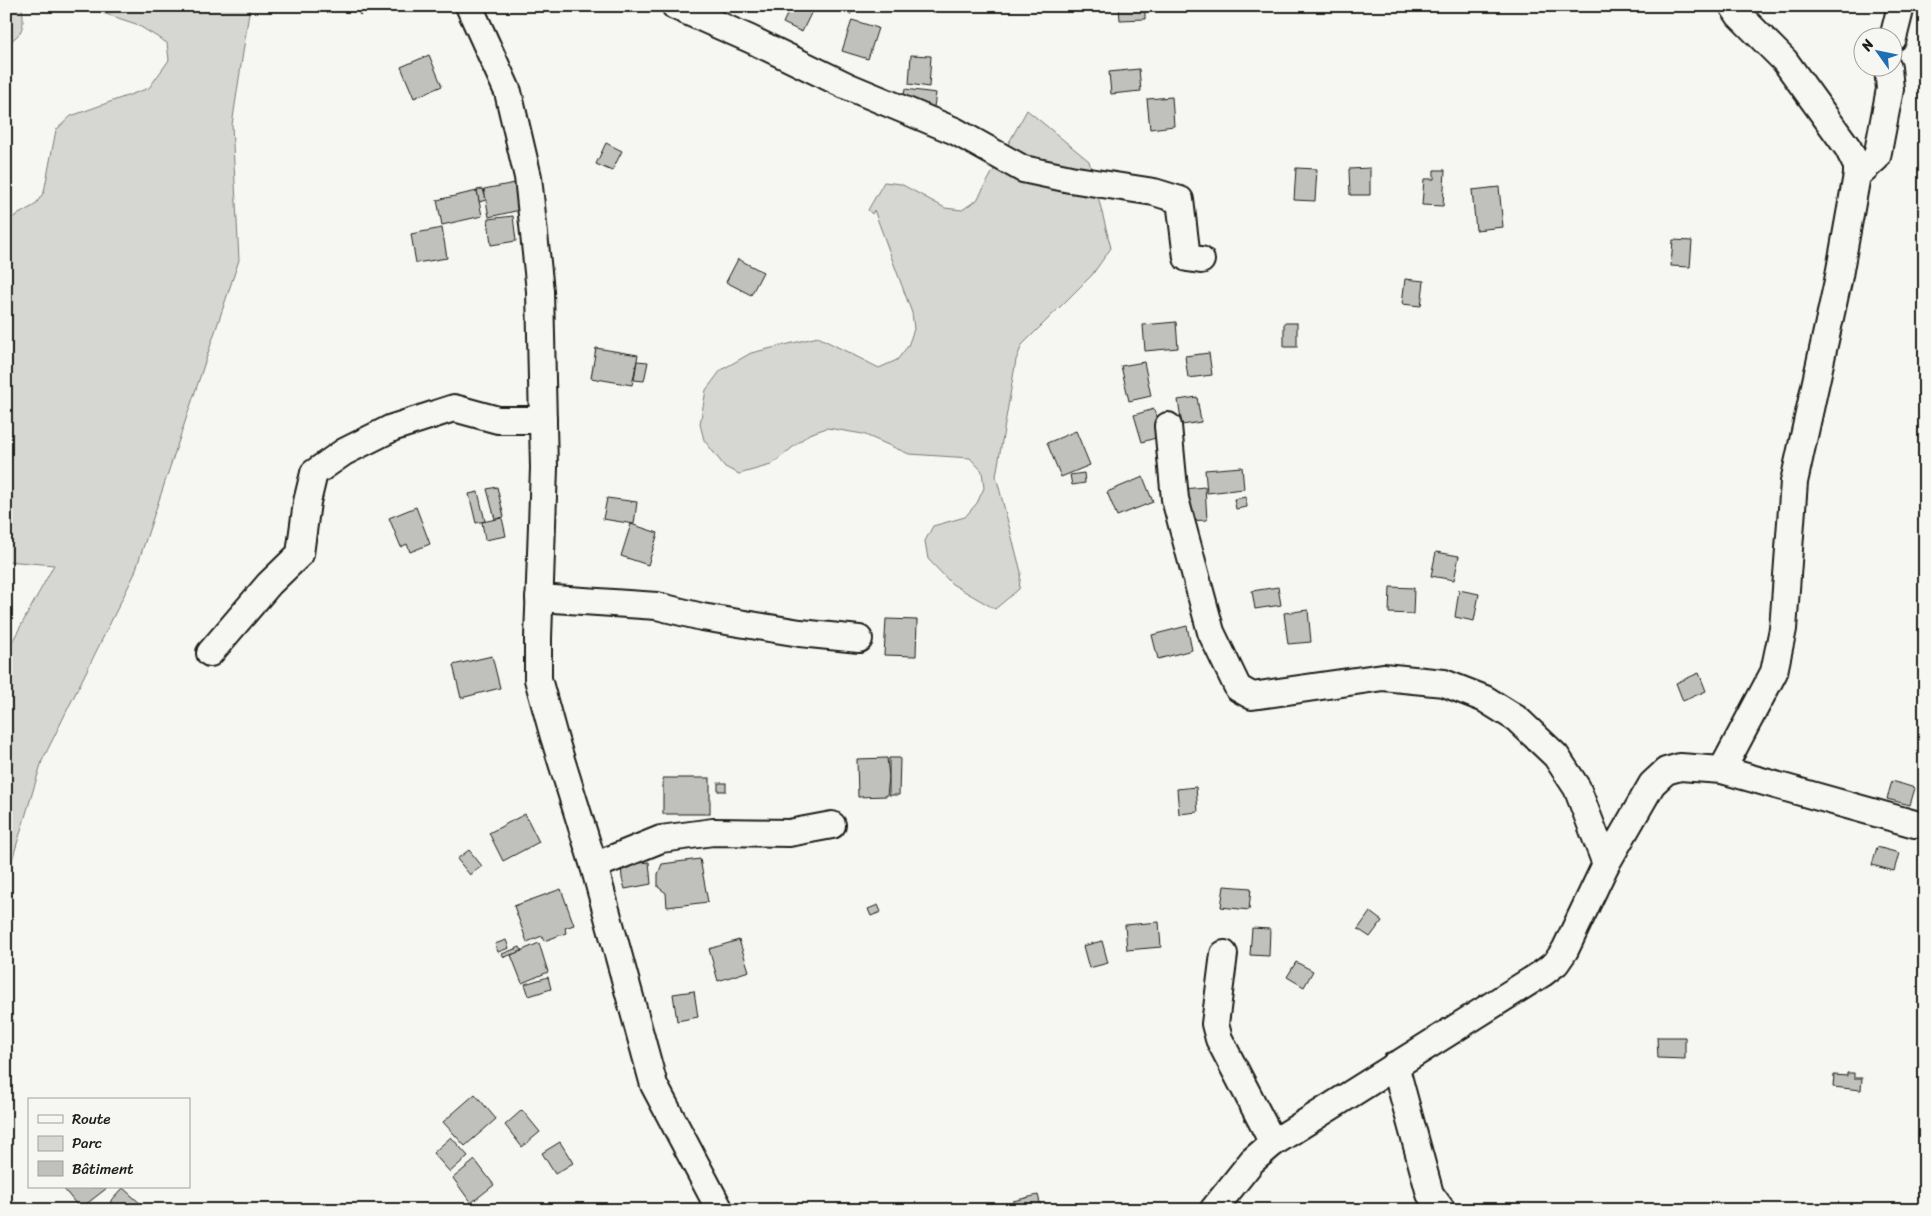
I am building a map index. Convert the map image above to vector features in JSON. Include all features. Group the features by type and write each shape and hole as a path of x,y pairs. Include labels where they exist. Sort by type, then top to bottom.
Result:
{"street":[{"path":"469,6 508,92 528,177 540,291 544,468 538,679 594,866 654,1085 720,1210"},
{"path":"675,6 750,39 847,86 955,131 1023,169 1070,179 1154,192 1180,200 1187,258 1201,260"},
{"path":"1722,770 1774,672 1783,629 1794,482 1838,281 1857,175 1857,166 1848,148 1785,61 1739,15 1733,6"},
{"path":"1896,28 1901,6"},
{"path":"1857,175 1877,157 1890,90 1889,78"},
{"path":"210,653 269,584 300,554 307,502 314,473 336,457 392,428 454,408 498,420 543,420"},
{"path":"1168,426 1174,499 1212,632 1238,688 1252,696 1382,677 1444,683 1485,699 1517,719 1556,756 1578,788 1606,864"},
{"path":"539,598 657,606 800,634 859,639"},
{"path":"1213,1210 1252,1161 1273,1143 1556,963 1565,950 1606,864 1652,784 1666,770 1680,767 1722,770 1915,824"},
{"path":"594,866 660,839 713,832 789,833 832,825"},
{"path":"1224,954 1215,1024 1219,1039 1273,1143"},
{"path":"1395,1065 1430,1194 1442,1210"}],"green space":[{"path":"6,6 22,6 23,24 20,33 6,43"},
{"path":"88,6 250,6 232,125 239,260 134,575 42,761 6,880 6,653 54,565 6,561 6,221 35,205 44,192 56,130 71,116 149,88 169,60 167,43 136,24 88,8"},
{"path":"1027,110 1089,161 1111,248 1092,275 1022,345 1016,360 996,476 1021,572 1019,589 995,609 952,584 928,559 925,541 933,526 965,517 977,503 984,488 982,471 970,458 909,454 863,434 827,428 809,434 771,465 739,474 725,467 704,440 700,424 706,390 721,370 751,353 818,337 879,368 897,360 908,346 914,329 912,313 874,210 872,214 868,210 884,182 901,184 945,208 962,210 977,200"}],"building":[{"path":"352,6 370,6 360,15"},
{"path":"791,6 814,7 802,32 783,23"},
{"path":"832,6 854,6 851,14"},
{"path":"1119,6 1145,6 1145,19 1120,20"},
{"path":"852,20 878,28 868,59 842,51"},
{"path":"429,55 442,86 414,98 401,67"},
{"path":"911,55 931,56 929,87 909,84"},
{"path":"1139,69 1141,91 1111,94 1109,72"},
{"path":"905,89 936,93 934,107 903,102"},
{"path":"1172,97 1174,126 1150,129 1147,99"},
{"path":"606,143 622,151 612,171 596,164"},
{"path":"1296,168 1317,169 1315,201 1294,200"},
{"path":"1370,168 1370,195 1350,195 1349,169"},
{"path":"1434,170 1445,170 1443,206 1422,205 1424,179 1434,179"},
{"path":"515,183 520,210 489,217 484,189"},
{"path":"1499,187 1503,227 1476,230 1472,190"},
{"path":"483,189 486,200 479,202 477,190"},
{"path":"477,191 482,216 442,225 437,200"},
{"path":"513,216 516,241 491,245 488,219"},
{"path":"442,228 447,258 416,263 411,234"},
{"path":"1673,240 1692,241 1690,267 1671,266"},
{"path":"738,259 763,272 751,295 726,282"},
{"path":"1405,279 1424,281 1421,306 1402,304"},
{"path":"1176,322 1178,348 1145,351 1143,325"},
{"path":"1284,323 1297,323 1297,347 1284,347"},
{"path":"596,348 638,355 632,385 591,378"},
{"path":"1209,353 1212,375 1188,378 1185,356"},
{"path":"637,361 648,362 644,381 634,380"},
{"path":"1144,362 1151,396 1129,401 1121,366"},
{"path":"1197,397 1201,422 1182,425 1178,400"},
{"path":"1154,409 1162,436 1142,442 1134,415"},
{"path":"1076,431 1090,465 1061,477 1047,443"},
{"path":"1242,467 1244,489 1207,493 1205,470"},
{"path":"1084,473 1085,483 1072,485 1070,475"},
{"path":"1143,477 1153,502 1117,516 1107,492"},
{"path":"497,487 504,517 495,519 487,489"},
{"path":"1205,487 1207,520 1185,521 1183,489"},
{"path":"478,492 485,521 476,523 469,494"},
{"path":"1246,497 1247,507 1236,509 1234,499"},
{"path":"607,498 637,502 634,524 603,519"},
{"path":"416,507 430,544 410,552 407,544 401,547 389,518"},
{"path":"502,518 506,536 485,540 482,522"},
{"path":"631,524 658,533 648,565 621,556"},
{"path":"1436,552 1459,556 1454,580 1431,576"},
{"path":"1278,587 1281,605 1255,609 1252,591"},
{"path":"1390,587 1414,588 1413,614 1389,613"},
{"path":"1459,590 1479,594 1474,621 1455,617"},
{"path":"1308,610 1311,642 1288,644 1284,613"},
{"path":"886,619 917,620 916,656 884,655"},
{"path":"1187,626 1192,650 1158,659 1152,635"},
{"path":"492,656 500,688 461,698 453,665"},
{"path":"1699,673 1706,691 1683,701 1676,683"},
{"path":"887,758 889,777 887,796 858,797 857,759"},
{"path":"889,758 900,758 899,795 889,795"},
{"path":"663,778 710,778 710,814 663,814"},
{"path":"1892,781 1915,788 1910,805 1887,799"},
{"path":"718,783 726,783 726,791 718,791"},
{"path":"1925,784 1925,807 1919,805"},
{"path":"1196,787 1198,812 1179,814 1177,789"},
{"path":"525,814 539,842 503,861 489,833"},
{"path":"1877,847 1899,853 1894,871 1872,865"},
{"path":"469,850 482,866 470,875 457,859"},
{"path":"700,859 708,902 667,907 666,893 658,887 658,874 662,864"},
{"path":"649,862 651,884 625,889 621,865"},
{"path":"1224,886 1251,888 1249,910 1221,907"},
{"path":"561,889 574,925 565,928 566,933 544,941 542,936 527,942 514,906"},
{"path":"878,905 881,912 871,916 868,909"},
{"path":"1370,912 1382,921 1370,937 1358,929"},
{"path":"1159,922 1161,947 1127,950 1125,925"},
{"path":"1252,928 1270,929 1269,956 1250,955"},
{"path":"506,940 509,948 498,952 495,944"},
{"path":"739,940 749,971 718,981 709,949"},
{"path":"1102,941 1108,963 1089,968 1083,946"},
{"path":"539,943 548,972 522,983 511,955"},
{"path":"520,947 522,951 504,957 502,954"},
{"path":"1296,962 1313,971 1304,987 1287,977"},
{"path":"548,977 551,989 529,996 525,984"},
{"path":"694,991 698,1017 677,1021 673,994"},
{"path":"1657,1037 1685,1037 1685,1059 1658,1058"},
{"path":"1847,1073 1854,1073 1854,1078 1862,1078 1861,1090 1833,1087 1834,1075 1847,1076"},
{"path":"475,1094 496,1119 465,1146 443,1122"},
{"path":"522,1110 540,1132 522,1147 505,1125"},
{"path":"451,1137 468,1156 450,1172 433,1153"},
{"path":"560,1142 573,1163 555,1174 542,1153"},
{"path":"475,1160 494,1185 471,1203 453,1178"},
{"path":"66,1188 107,1188 80,1209 64,1189"},
{"path":"123,1188 142,1205 138,1210 118,1210 110,1202"},
{"path":"1038,1195 1042,1210 1015,1210 1013,1201"}]}
